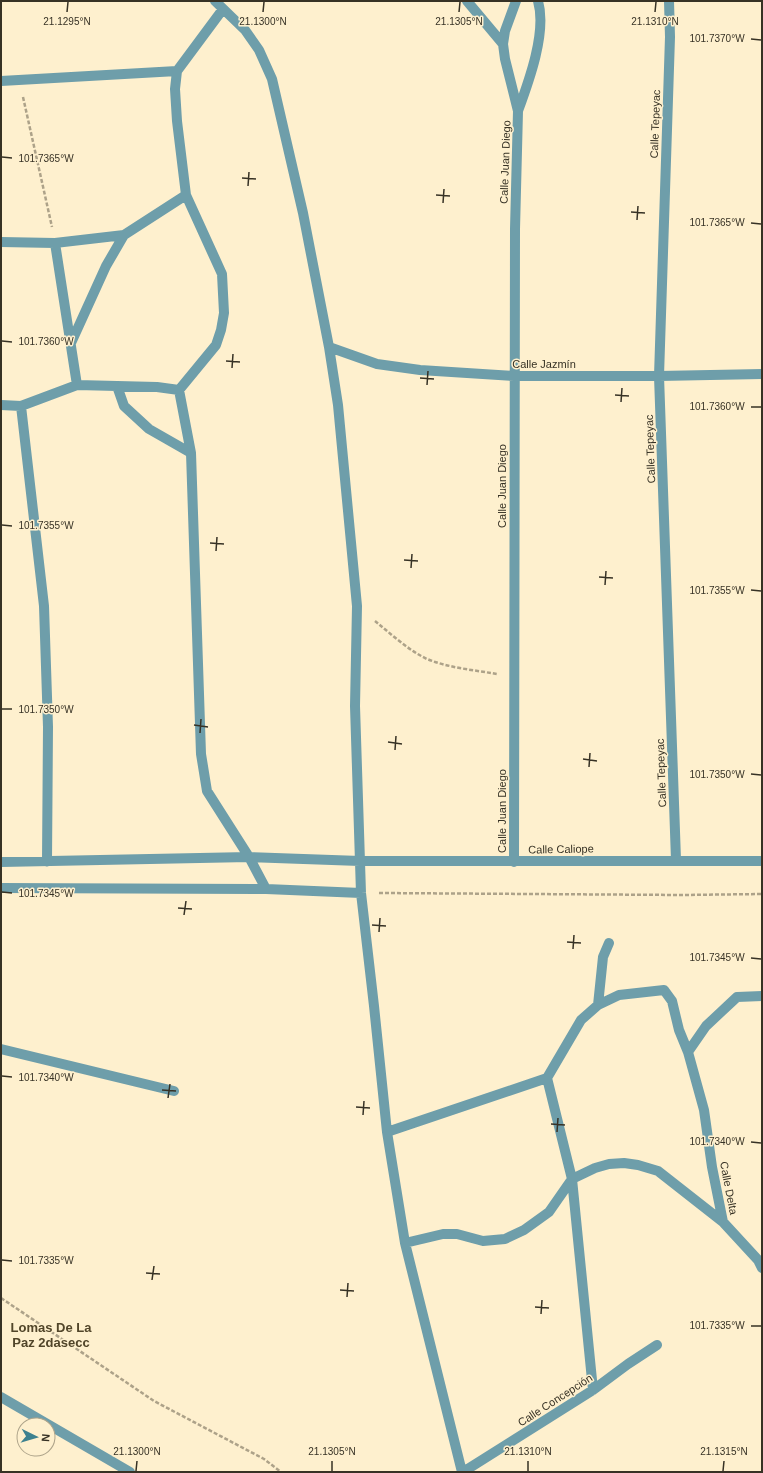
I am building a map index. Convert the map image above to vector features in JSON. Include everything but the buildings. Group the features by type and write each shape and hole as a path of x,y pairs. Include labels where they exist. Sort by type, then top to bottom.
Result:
{"street":[{"path":"215,1 245,30 259,50 272,79 303,213 329,347 338,405 357,606 355,706 361,893 387,1132 405,1243 462,1472"},
{"path":"467,1 503,44"},
{"path":"516,1 505,31 503,44 505,59 518,111"},
{"path":"518,111 538,49 541,10 538,1"},
{"name":"Calle Tepeyac","path":"670,1 659,376 676,860"},
{"path":"179,390 216,345 221,330 224,313 222,274 186,195 177,121 175,89 177,71 223,9"},
{"path":"1,81 177,71"},
{"name":"Calle Juan Diego","path":"514,862 514,376 515,229 518,111"},
{"path":"1,242 55,243 124,235 186,195"},
{"path":"71,343 106,266 124,235"},
{"path":"55,243 77,385"},
{"name":"Calle Jazmín","path":"329,347 377,364 420,370 514,376 762,374"},
{"path":"1,405 21,406 77,385 157,387 179,390"},
{"path":"117,386 124,406 149,429 192,453"},
{"path":"179,390 192,453 201,754 207,791 249,857 266,889"},
{"path":"21,406 44,606 48,727 47,862"},
{"name":"Calle Caliope","path":"1,862 249,857 360,861 762,861"},
{"path":"1,888 266,889 361,893"},
{"path":"387,1132 547,1078 581,1020 598,1005 603,957 609,943"},
{"name":"Calle Delta","path":"598,1005 619,995 664,990 672,1001 679,1030 688,1052 704,1110 712,1167 723,1222 761,1263"},
{"path":"688,1052 706,1026 738,997 762,996"},
{"path":"1,1050 174,1091"},
{"path":"547,1078 572,1179 593,1390"},
{"path":"405,1243 443,1234 457,1234 483,1241 505,1239 524,1230 549,1212 572,1179 595,1168 609,1164 638,1165 658,1171 723,1222"},
{"name":"Calle Concepción","path":"462,1472 593,1390 657,1345"},
{"path":"1,1397 130,1472"}],"path":[{"path":"19,80 55,243"},
{"path":"357,606 400,642 427,659 455,667 514,676"},
{"path":"361,893 673,895 762,894"},
{"path":"1,1298 154,1401 264,1459 281,1472"}],"district":[{"name":"Lomas De La Paz 2dasecc","path":"51,1334"}]}
